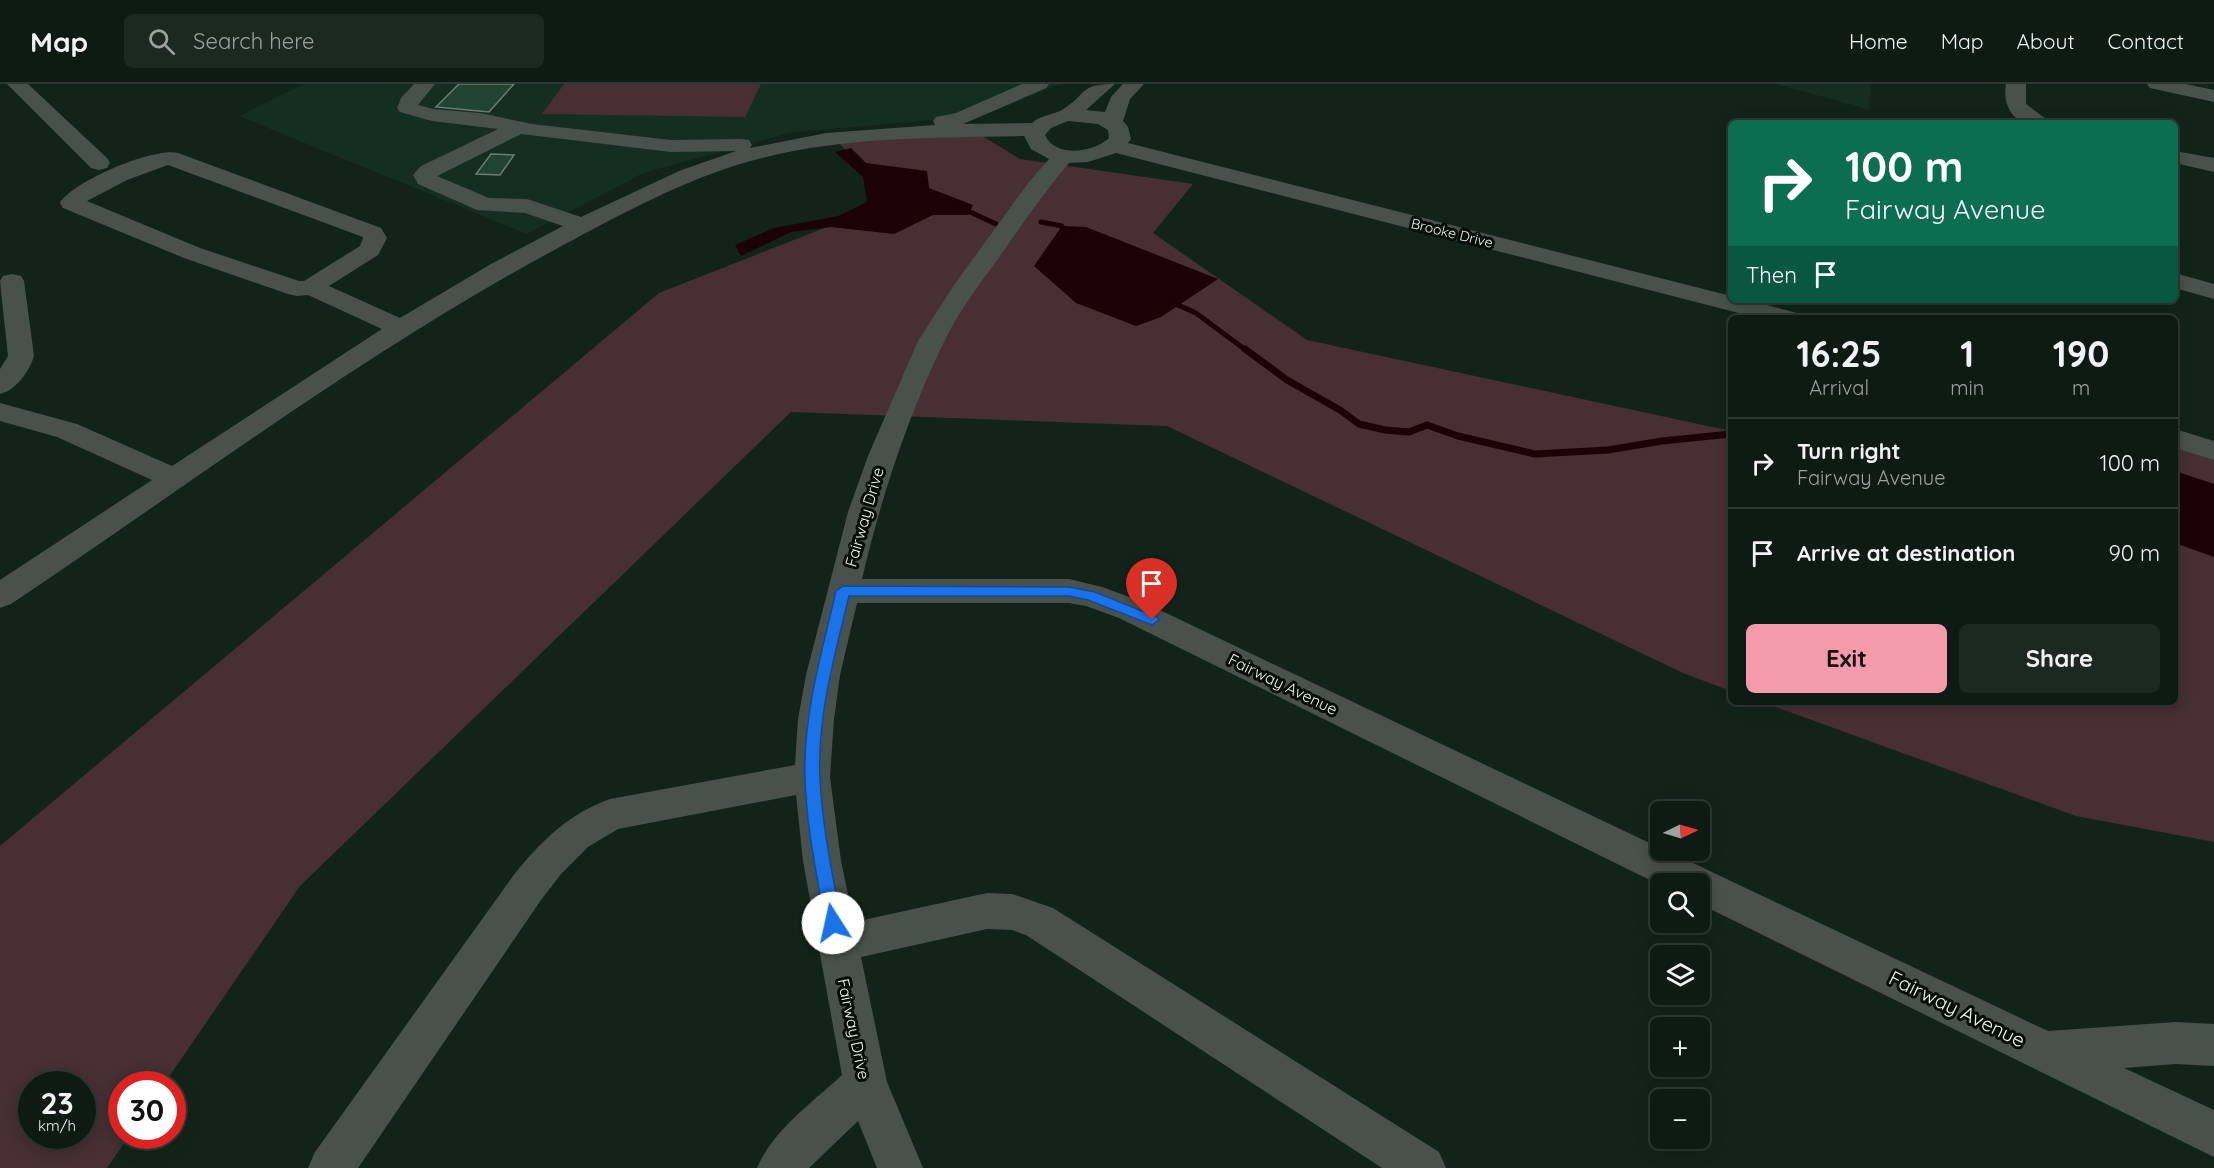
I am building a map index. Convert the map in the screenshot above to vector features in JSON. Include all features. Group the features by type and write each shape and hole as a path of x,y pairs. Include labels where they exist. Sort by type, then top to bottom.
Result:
{"street":[{"path":"17,84 99,163"},
{"path":"425,84 408,102 407,108 424,114 480,119 519,127 671,146 800,144"},
{"path":"762,145 847,131 960,119 1039,84"},
{"path":"1068,115 1105,84"},
{"path":"1112,122 1122,97 1134,84"},
{"path":"2016,84 2013,98 2016,105 2037,120"},
{"path":"2157,84 2214,96"},
{"path":"1068,115 1092,116 1112,122 1121,133 1120,139 1115,146 1094,154 1064,155 1039,145 1034,135 1036,129 1048,120 1068,115"},
{"path":"519,127 429,171 424,175 426,179 485,205 527,206 583,225"},
{"path":"0,596 399,327 512,260 622,203 693,172 759,151 884,134 1036,129"},
{"name":"Brooke Drive","path":"1115,146 1728,303"},
{"name":"Fairway Drive","path":"900,1168 865,1083 822,861 812,777 816,719 823,675 863,512 882,456 931,341 963,290 1037,187 1064,155"},
{"path":"311,287 370,250 375,238 373,233 170,158 158,160 122,175 71,203 192,253 297,289 311,287 399,327"},
{"path":"2178,158 2214,165"},
{"path":"0,387 19,363 21,356 12,281"},
{"path":"2178,281 2214,292"},
{"name":"Brooke Drive","path":"1729,303 1776,315"},
{"path":"0,412 47,423 172,478"},
{"path":"2178,439 2214,451"},
{"name":"Fairway Avenue","path":"843,591 1036,590 1091,595 1142,615 1675,873"},
{"path":"331,1168 527,888 547,862 575,835 610,815 812,777"},
{"name":"Fairway Avenue","path":"1710,890 2214,1134"},
{"path":"837,944 987,911 1012,912 1039,921 1423,1168"},
{"path":"2047,1053 2176,1043 2214,1045"},
{"path":"780,1168 792,1153 865,1083"}],"shaded area":[{"path":"304,84 1060,84 985,115 789,133 643,173 527,234 239,116"},
{"path":"564,84 761,84 745,117 542,114"},
{"path":"1776,84 1871,84 1869,110 1860,107"},
{"path":"922,135 984,137 1020,159 1193,184 1153,233 1307,340 1728,430 1728,690 1683,673 1167,426 791,412 300,886 173,1071 108,1071 108,1149 120,1149 107,1168 0,1168 0,846 659,293 865,212 880,188 839,143"},
{"path":"851,148 866,163 927,171 929,188 973,205 968,215 933,215 894,234 831,227 791,232 741,256 735,245 774,228 838,216 867,202 863,177 835,152"},
{"path":"1062,226 1086,227 1218,279 1161,317 1136,326 1076,303 1034,266"},
{"path":"2178,448 2214,459 2214,842 2076,816 1770,705 2178,705"},
{"path":"2178,472 2214,484 2214,557 2178,544"}],"building":[{"path":"459,84 514,84 489,112 436,107"},
{"path":"491,154 514,155 500,175 476,174"}],"waterway":[{"path":"959,210 970,212 996,224"},
{"path":"1041,222 1062,226 1064,235"},
{"path":"1171,302 1196,313 1247,351"},
{"path":"1245,349 1287,380 1340,410 1359,424 1385,430 1409,432 1427,425 1458,436 1535,454 1608,450 1662,441 1728,434"}],"route":[{"path":"833,923 822,861 812,777 816,719 823,675 843,591 1069,591 1091,595 1152,620"}]}
